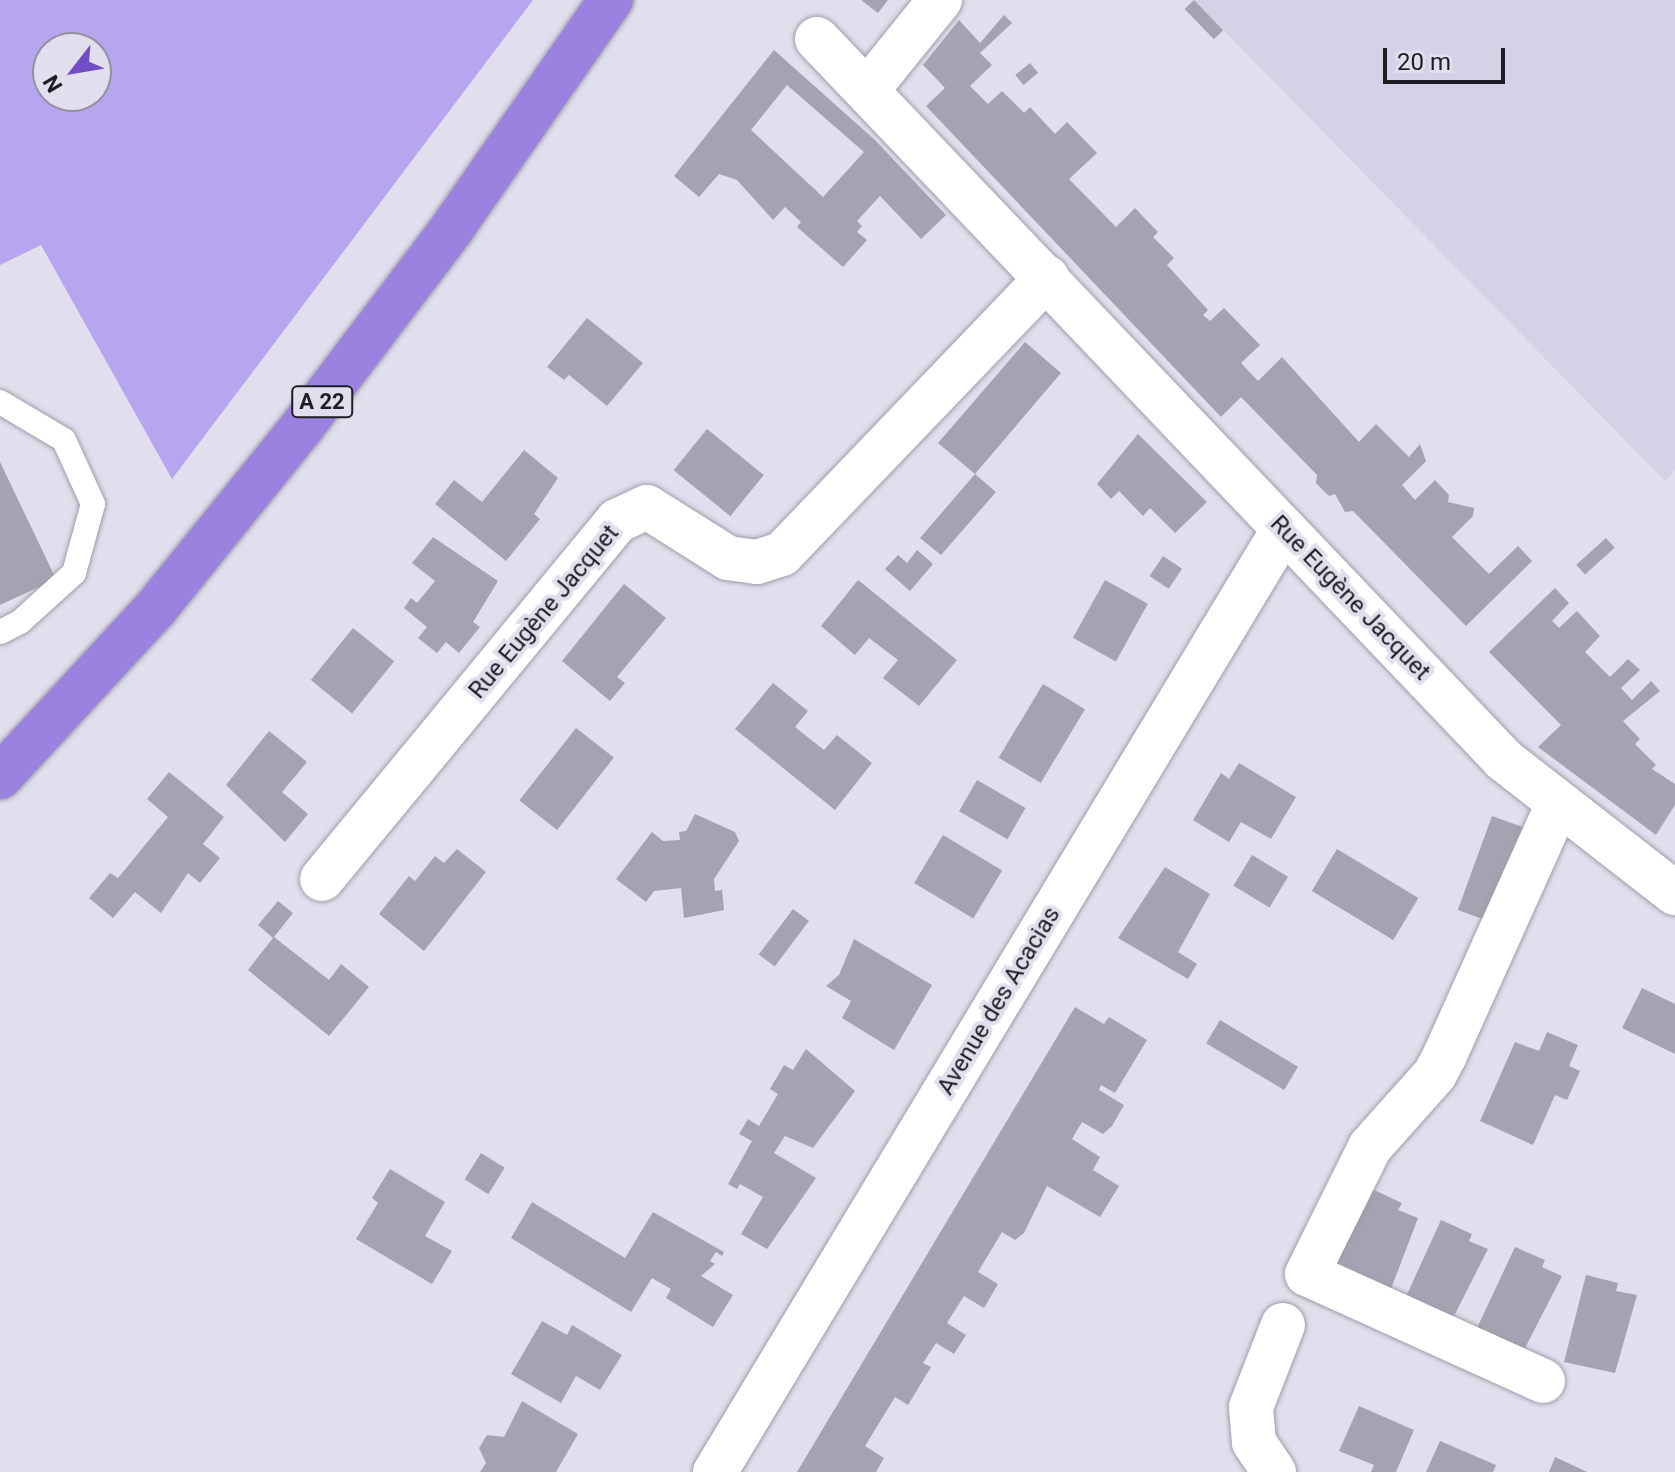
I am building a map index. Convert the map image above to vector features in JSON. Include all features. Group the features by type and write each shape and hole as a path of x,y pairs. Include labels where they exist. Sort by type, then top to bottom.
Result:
{"highway":[{"name":"A 22","path":"0,777 156,608 241,505 453,227 611,0"}],"street":[{"path":"869,88 940,0"},
{"name":"Rue Eugène Jacquet","path":"817,39 869,88 1283,530 1504,760 1557,806 1675,893"},
{"name":"Rue Eugène Jacquet","path":"322,879 617,521 647,507 728,558 757,562 782,554 1047,278"},
{"name":"Avenue des Acacias","path":"715,1472 1283,530"},
{"path":"1543,1381 1307,1274 1370,1147 1435,1074 1557,806"},
{"path":"1274,1472 1254,1442 1251,1407 1283,1325"}],"lane":[{"path":"0,402 64,440 93,504 74,573 20,622 0,632"}],"shaded area":[{"path":"0,0 533,0 172,479 41,245 0,265"},
{"path":"1194,0 1675,0 1675,470 1665,481"}],"building":[{"path":"861,0 888,0 878,13"},
{"path":"1194,0 1223,30 1214,39 1185,9"},
{"path":"1004,15 1012,23 980,53 992,65 970,86 988,104 1002,91 1024,113 1030,107 1055,134 1067,122 1097,153 1069,179 1116,227 1135,208 1158,232 1153,237 1174,258 1167,265 1208,310 1203,315 1210,321 1224,308 1260,345 1241,363 1258,381 1282,357 1359,442 1376,424 1409,457 1420,444 1426,461 1402,485 1415,500 1435,480 1449,495 1448,502 1474,508 1473,516 1452,537 1489,574 1518,546 1532,561 1466,626 1353,511 1345,512 1335,494 1329,496 1316,483 1317,475 1241,397 1221,417 926,106 945,88 923,65 959,20 980,43"},
{"path":"774,50 875,140 946,215 921,239 880,196 857,221 862,226 857,232 867,240 843,267 797,227 801,222 785,207 773,220 737,180 719,174 699,197 674,176","holes":["787,85 864,152 823,197 751,130"]},
{"path":"1030,63 1038,73 1023,85 1015,75"},
{"path":"587,318 643,363 607,406 569,375 564,380 547,367"},
{"path":"1025,342 1061,373 975,474 938,443"},
{"path":"707,429 764,475 730,516 674,470"},
{"path":"1138,434 1207,502 1175,533 1150,508 1143,516 1119,491 1111,499 1097,484"},
{"path":"524,450 558,478 534,514 540,519 506,561 435,504 454,480 482,502"},
{"path":"0,462 56,579 0,605"},
{"path":"975,474 996,492 941,555 920,538"},
{"path":"433,537 498,581 473,622 480,627 459,653 446,642 437,653 418,638 427,627 404,608 411,598 417,603 435,581 412,563"},
{"path":"1606,538 1615,548 1585,574 1576,565"},
{"path":"917,550 933,564 910,591 885,569 898,555 907,563"},
{"path":"1163,556 1182,569 1169,589 1150,576"},
{"path":"858,580 957,660 919,706 883,678 898,660 869,638 855,655 821,626"},
{"path":"1105,580 1148,604 1116,661 1073,638"},
{"path":"624,584 666,618 617,677 625,683 610,701 562,661"},
{"path":"1555,588 1569,603 1552,621 1559,628 1577,611 1600,636 1585,652 1610,677 1628,659 1640,670 1621,688 1632,700 1651,681 1660,691 1623,721 1640,739 1635,744 1656,765 1652,769 1675,784 1675,805 1656,835 1538,747 1561,725 1489,652"},
{"path":"353,628 394,661 352,713 311,680"},
{"path":"773,683 808,711 795,727 824,750 837,735 872,763 835,810 735,729"},
{"path":"1043,684 1085,709 1041,783 999,758"},
{"path":"576,728 614,758 557,830 519,800"},
{"path":"269,731 307,762 282,792 308,814 285,842 226,785"},
{"path":"1239,763 1296,797 1271,839 1241,822 1229,842 1193,820 1221,773 1229,779"},
{"path":"169,772 224,817 203,844 220,858 200,883 188,873 161,913 135,892 113,918 89,898 110,873 118,878 168,817 147,799"},
{"path":"977,780 1025,808 1007,839 959,811"},
{"path":"695,814 735,832 739,841 714,879 715,891 722,890 724,910 684,918 681,888 654,891 646,902 616,879 652,832 663,841 680,840 679,832 686,831"},
{"path":"1492,816 1531,830 1496,924 1458,910"},
{"path":"943,835 1002,871 973,919 914,883"},
{"path":"457,849 486,872 424,951 379,914 409,876 415,881 435,856 444,863"},
{"path":"1337,849 1418,898 1393,940 1312,891"},
{"path":"1252,855 1288,877 1269,907 1233,886"},
{"path":"1165,867 1210,894 1178,952 1197,964 1188,979 1118,938"},
{"path":"278,901 293,913 274,937 329,980 341,964 369,987 329,1036 248,970 273,938 258,925"},
{"path":"793,909 809,921 775,967 759,955"},
{"path":"854,939 932,985 894,1050 842,1018 851,1001 826,986 839,975"},
{"path":"1642,988 1675,1004 1675,1054 1622,1028"},
{"path":"1075,1007 1104,1024 1109,1017 1147,1040 1115,1093 1101,1085 1099,1090 1124,1105 1112,1126 1103,1134 1082,1122 1072,1139 1100,1157 1093,1170 1119,1186 1100,1217 1047,1186 1024,1233 1015,1240 1002,1232 978,1272 998,1284 984,1308 964,1296 947,1323 966,1335 954,1354 936,1343 923,1363 931,1367 908,1405 895,1397 865,1446 884,1458 876,1472 797,1472"},
{"path":"1220,1020 1298,1067 1284,1090 1206,1043"},
{"path":"1547,1032 1578,1045 1569,1066 1580,1071 1567,1100 1555,1095 1533,1145 1480,1121 1515,1042 1539,1051"},
{"path":"806,1049 855,1091 813,1148 785,1136 774,1153 816,1178 767,1249 741,1234 763,1197 740,1184 737,1189 728,1184 752,1141 739,1134 748,1119 759,1126 778,1094 770,1089 784,1065 793,1070"},
{"path":"481,1153 505,1168 488,1194 465,1179"},
{"path":"390,1169 445,1202 425,1236 452,1251 432,1284 356,1239 378,1203 372,1198"},
{"path":"1372,1189 1402,1203 1398,1210 1418,1218 1389,1294 1334,1270"},
{"path":"532,1202 625,1258 653,1212 724,1252 722,1256 716,1252 710,1261 715,1264 701,1276 733,1295 713,1327 666,1298 671,1289 652,1278 631,1312 511,1238"},
{"path":"1441,1220 1472,1234 1469,1241 1488,1249 1451,1322 1404,1301"},
{"path":"1515,1247 1545,1260 1542,1267 1562,1276 1525,1348 1477,1328"},
{"path":"1586,1275 1618,1283 1616,1291 1637,1295 1615,1373 1564,1362"},
{"path":"542,1321 567,1335 572,1325 622,1355 600,1390 576,1376 561,1403 511,1374"},
{"path":"522,1401 578,1434 556,1472 480,1472 486,1463 479,1448 487,1435 504,1437"},
{"path":"1359,1406 1414,1430 1396,1472 1371,1472 1374,1465 1339,1451"},
{"path":"1440,1441 1496,1465 1493,1472 1426,1472"},
{"path":"1555,1457 1587,1472 1549,1472"}]}
